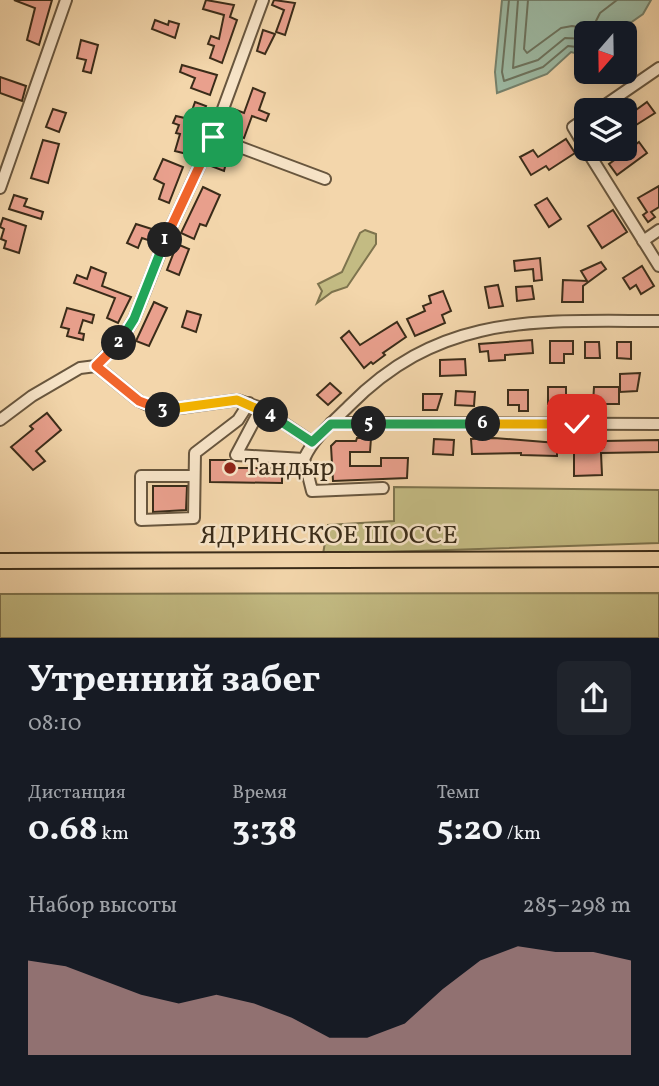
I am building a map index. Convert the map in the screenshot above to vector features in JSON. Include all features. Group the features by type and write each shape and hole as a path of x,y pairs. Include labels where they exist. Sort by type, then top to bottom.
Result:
{"main road":[{"name":"ЯДРИНСКОЕ ШОССЕ","path":"0,561 659,559"}],"street":[{"path":"0,188 66,0"},
{"path":"0,420 32,396 80,368 96,366 121,340 134,319 166,238 213,137 263,0"},
{"path":"615,98 659,68"},
{"path":"213,137 326,179"},
{"path":"593,161 659,267"},
{"path":"643,241 659,230"},
{"path":"383,488 312,491 304,459 312,442 367,388 418,353 472,331 539,321 659,321"},
{"path":"96,366 139,401 161,410 226,400 249,403 312,442"},
{"path":"194,476 141,476 141,520 194,518 195,453 238,420 249,403"},
{"path":"261,408 236,455 304,459"},
{"path":"331,424 659,424"}],"shaded area":[{"path":"365,230 376,234 376,244 347,287 332,292 317,303 322,291 318,284 342,272 360,233"},
{"path":"394,487 659,490 659,543 323,554 328,525 394,521"},
{"path":"659,593 659,638 0,638 0,594"}],"water":[{"path":"502,0 651,0 643,14 633,21 574,21 574,53 571,52 547,74 497,93 495,72"}],"building":[{"path":"14,0 52,0 39,45 27,40 35,8"},
{"path":"206,0 234,5 230,17 237,20 222,63 210,58 214,46 208,44 211,36 219,39 224,15 203,9"},
{"path":"274,0 295,3 285,35 276,32 284,10 272,5"},
{"path":"155,20 168,25 169,21 179,24 175,38 152,29"},
{"path":"263,30 275,34 265,54 257,51"},
{"path":"81,40 98,45 91,73 83,71 86,60 77,58"},
{"path":"182,65 217,75 210,95 191,88 195,78 180,72"},
{"path":"0,77 26,86 22,101 0,93"},
{"path":"253,88 265,93 259,110 269,114 266,121 252,116 244,138 225,131 234,109 244,113"},
{"path":"195,102 206,106 196,129 201,132 198,138 193,136 187,154 175,151 180,134 176,133 179,125 173,123 176,116 189,119"},
{"path":"647,102 655,113 637,124 637,109"},
{"path":"53,109 66,113 59,132 46,127"},
{"path":"566,139 574,151 549,170 546,166 531,175 520,157 533,150 538,157"},
{"path":"43,140 59,144 48,183 31,178"},
{"path":"639,142 647,153 637,160"},
{"path":"219,148 236,154 231,165 226,163 224,171 211,166"},
{"path":"163,159 183,167 169,203 159,199 164,184 154,179"},
{"path":"613,161 636,161 617,175 609,164"},
{"path":"659,186 659,207 651,212 655,217 648,222 643,215 647,212 638,198"},
{"path":"203,187 220,195 206,226 200,224 194,239 181,233"},
{"path":"14,195 27,199 24,206 43,212 41,219 9,209"},
{"path":"547,198 561,219 549,227 535,205"},
{"path":"613,210 627,232 602,248 588,226"},
{"path":"3,218 26,226 19,253 4,248 6,241 1,239 4,229 0,227"},
{"path":"136,224 158,231 154,242 142,238 138,248 127,243"},
{"path":"177,244 189,249 179,275 167,270"},
{"path":"540,258 542,280 534,281 533,269 515,271 514,261"},
{"path":"601,262 606,269 583,286 583,302 562,302 563,280 587,281 581,271"},
{"path":"642,266 654,286 641,294 636,285 630,289 623,278"},
{"path":"91,267 106,273 102,286 131,297 118,323 107,318 115,298 74,283 77,275 87,279"},
{"path":"498,285 503,306 489,308 485,287"},
{"path":"532,286 534,299 517,301 516,287"},
{"path":"443,291 451,311 442,315 445,323 415,336 407,319 425,311 423,306 431,303 429,296"},
{"path":"154,302 167,308 149,346 136,341"},
{"path":"67,308 94,315 92,323 83,320 79,333 84,334 83,340 67,336 69,329 61,327"},
{"path":"187,311 201,315 196,332 182,327"},
{"path":"397,322 406,337 383,353 385,355 373,364 371,362 364,368 341,338 349,331 360,345"},
{"path":"532,340 533,353 505,355 505,360 489,361 488,351 480,352 479,344"},
{"path":"550,341 573,341 573,354 564,354 564,363 550,363"},
{"path":"585,342 599,342 600,358 585,358"},
{"path":"617,342 631,342 631,359 617,358"},
{"path":"465,359 466,375 440,376 440,360"},
{"path":"640,373 637,391 620,392 620,374"},
{"path":"330,383 341,393 328,405 317,395"},
{"path":"548,387 566,387 566,404 548,404"},
{"path":"594,387 619,387 619,404 593,404"},
{"path":"508,390 528,390 528,411 519,411 519,405 508,405"},
{"path":"456,391 475,392 474,406 455,405"},
{"path":"423,394 442,394 437,410 423,410"},
{"path":"47,413 61,430 36,451 45,461 33,470 11,447 33,429 30,426"},
{"path":"357,438 371,438 370,452 350,452 350,466 381,466 381,458 408,458 407,478 333,481 331,446 336,441 356,441"},
{"path":"434,439 454,440 453,455 433,454"},
{"path":"471,439 557,443 557,456 521,453 472,454"},
{"path":"659,440 659,452 601,453 602,475 574,476 574,448 604,447 604,441"},
{"path":"210,460 230,460 230,468 282,468 282,483 210,482"},
{"path":"153,486 187,486 186,510 153,512"}],"place":[{"name":"Тандыр","path":"230,468"}],"route":[{"path":"213,137 166,238 134,319 109,355 96,366 139,401 161,410 237,400 261,408 312,442 331,424 577,424"}]}
